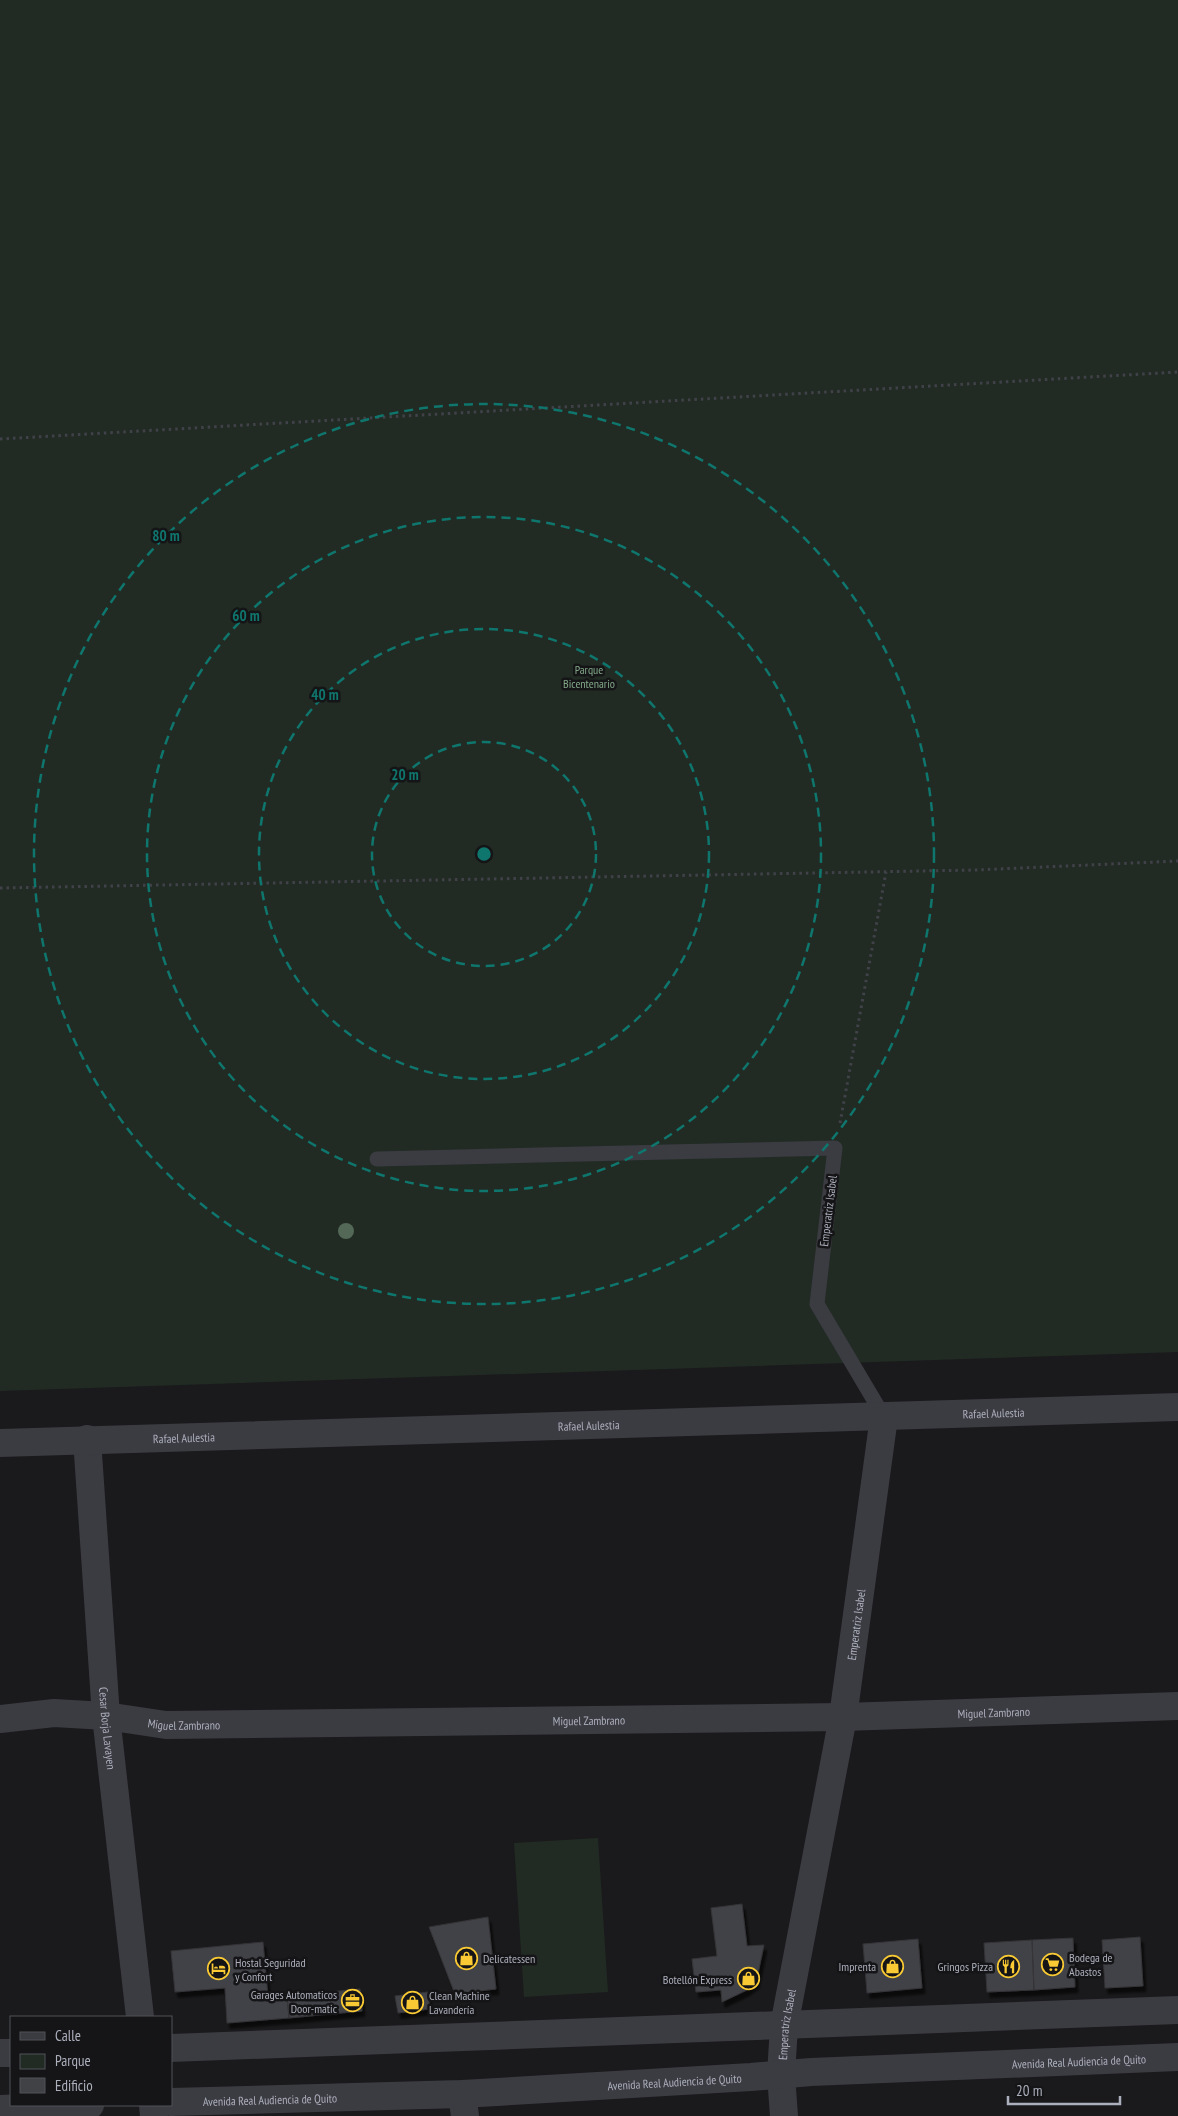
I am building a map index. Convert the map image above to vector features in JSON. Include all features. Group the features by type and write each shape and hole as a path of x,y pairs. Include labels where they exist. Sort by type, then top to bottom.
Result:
{"street":[{"name":"Rafael Aulestia","path":"0,1443 1178,1407"},
{"name":"Emperatriz Isabel","path":"784,2116 781,2075 784,2026 843,1717 884,1416"},
{"name":"Cesar Borja Lavayen","path":"87,1439 106,1716 140,2016"},
{"name":"Miguel Zambrano","path":"0,1719 54,1712 106,1716 166,1725 843,1717 1178,1706"},
{"path":"172,2048 1178,2010"},
{"name":"Avenida Real Audiencia de Quito","path":"172,2102 463,2105 811,2072 1178,2057"},
{"path":"0,2109 68,2106"}],"lane":[{"path":"377,1159 835,1148"},
{"name":"Emperatriz Isabel","path":"835,1148 817,1304 884,1416"}],"path":[{"path":"0,439 1178,372"},
{"path":"0,888 976,870 1178,861"},
{"path":"835,1148 886,872"}],"green space":[{"name":"Parque Bicentenario","path":"0,0 1178,0 1178,1352 0,1391"},
{"path":"598,1838 608,1992 524,1997 514,1843"}],"building":[{"path":"742,1904 747,1946 764,1945 756,1983 747,1990 722,2002 721,1990 696,1992 692,1959 717,1956 711,1908"},
{"name":"Delicatessen","path":"488,1917 496,1989 455,1994 429,1927"},
{"path":"1140,1937 1143,1986 1105,1988 1102,1940"},
{"name":"Bodega de Abastos","path":"1073,1938 1075,1987 1034,1990 1032,1940"},
{"name":"Imprenta","path":"918,1939 922,1988 867,1993 863,1944"},
{"name":"Gringos Pizza","path":"1032,1940 1034,1990 987,1992 984,1943"},
{"name":"Hostal Seguridad y Confort","path":"263,1942 268,1997 287,1996 289,2018 227,2023 225,1988 175,1992 171,1951"},
{"path":"360,1989 362,2011 289,2018 287,1996"},
{"name":"Clean Machine Lavandería","path":"428,1992 430,2009 398,2013 395,1996"}],"place":[{"name":"Delicatessen","path":"467,1958"},
{"name":"Bodega de Abastos","path":"1053,1964"},
{"name":"Imprenta","path":"892,1966"},
{"name":"Gringos Pizza","path":"1009,1966"},
{"name":"Hostal Seguridad y Confort","path":"219,1969"},
{"name":"Botellón Express","path":"748,1979"},
{"name":"Garages Automaticos Door-matic","path":"353,2001"},
{"name":"Clean Machine Lavandería","path":"413,2002"}]}
